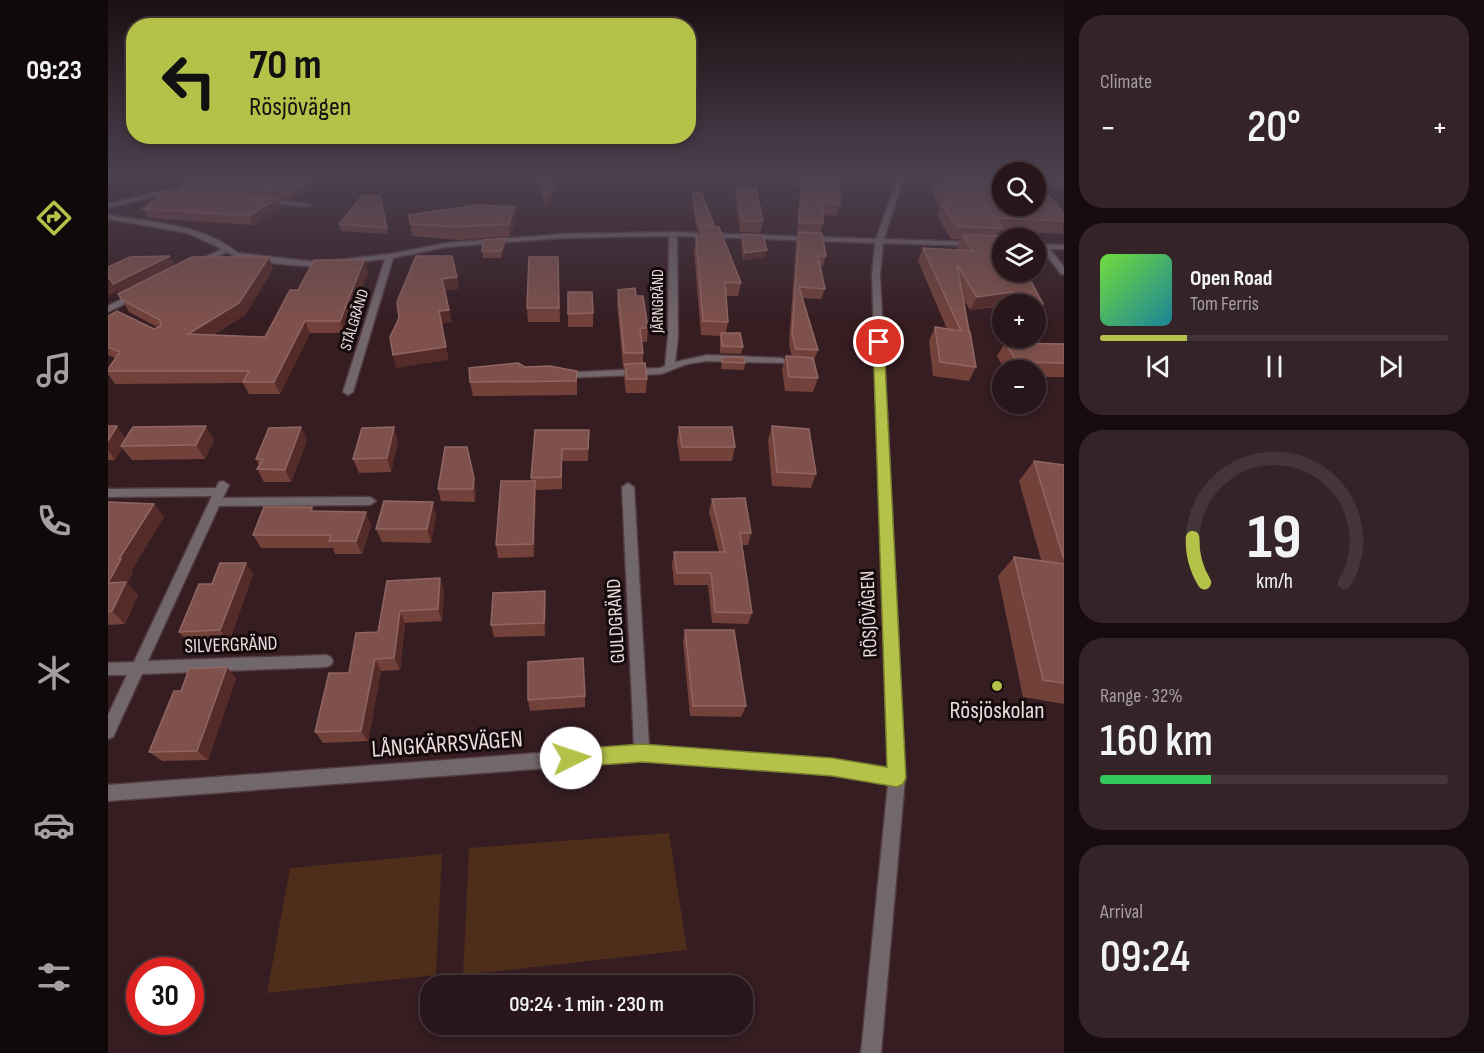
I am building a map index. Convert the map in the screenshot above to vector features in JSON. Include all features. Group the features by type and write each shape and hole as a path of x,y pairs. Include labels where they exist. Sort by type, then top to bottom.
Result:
{"street":[{"path":"152,225 189,231 228,249 235,255 298,263 339,262 390,256 446,245 497,239 673,234 992,245"},
{"name":"RÖSJÖVÄGEN","path":"870,1053 897,778 876,275 879,241 885,225"},
{"name":"JÄRNGRÄND","path":"669,368 673,337 673,234"},
{"path":"1046,246 1064,247"},
{"path":"188,269 228,249"},
{"path":"1046,252 1064,272"},
{"name":"STÅLGRÄND","path":"348,392 390,256"},
{"path":"109,308 149,288"},
{"path":"109,308 120,314"},
{"path":"549,375 661,371 685,362 707,358 782,361"},
{"name":"GULDGRÄND","path":"628,488 642,753"},
{"path":"108,493 219,493 370,501"},
{"name":"SILVERGRÄND","path":"108,732 219,493"},
{"name":"SILVERGRÄND","path":"108,669 326,661"},
{"name":"LÅNGKÄRRSVÄGEN","path":"108,793 642,753 832,767 897,778"}],"shaded area":[{"path":"669,833 687,950 463,975 469,848"},
{"path":"442,854 436,975 267,993 290,868"}],"building":[{"path":"353,225 386,225 387,228"},
{"path":"428,225 489,225 457,227"},
{"path":"956,225 1000,225 1002,228 957,227"},
{"path":"700,226 719,227 741,283 725,282 728,322 703,321 696,237 702,237"},
{"path":"799,232 822,233 826,256 818,256 825,289 799,287 818,350 796,349 792,334"},
{"path":"742,234 763,235 767,250 745,253"},
{"path":"963,235 992,236 992,282 1031,282 1038,294 1014,294 1013,292 977,297 957,265 969,331 967,331 970,332 976,367 940,362 935,327 961,331 923,248 973,251"},
{"path":"506,238 501,251 482,251 483,240"},
{"path":"170,256 113,284 110,278 108,279 108,267 130,257"},
{"path":"416,256 452,256 457,277 442,279 449,310 439,311 446,347 393,355 390,337 399,318 397,302"},
{"path":"192,257 269,257 239,303 188,334 265,337 290,290 298,290 314,260 364,260 340,321 305,321 274,382 243,382 249,371 108,371 120,352 108,347 108,316 117,311 154,329 161,326 160,320 122,300 118,294"},
{"path":"529,257 558,257 559,308 527,308"},
{"path":"635,288 636,296 643,296 648,328 640,328 643,353 624,353 618,290"},
{"path":"568,292 592,292 593,313 568,314"},
{"path":"721,333 740,333 743,347 722,346"},
{"path":"1046,344 1064,344 1064,363 1046,363 1046,360 1016,360 1008,348 1046,348"},
{"path":"786,356 813,358 818,378 789,377"},
{"path":"722,357 744,357 745,363 722,362"},
{"path":"518,363 525,367 550,366 577,371 576,381 470,382 469,368"},
{"path":"645,363 647,379 627,379 625,364"},
{"path":"108,426 117,426 108,441"},
{"path":"206,426 196,445 121,446 133,427"},
{"path":"772,426 809,429 816,474 777,472"},
{"path":"301,427 285,470 257,469 263,459 256,459 269,428"},
{"path":"394,427 387,458 353,459 362,428"},
{"path":"679,427 732,427 735,447 682,447"},
{"path":"535,430 589,430 588,449 562,449 561,477 531,478"},
{"path":"445,447 467,447 474,478 473,489 438,489"},
{"path":"1034,461 1064,465 1064,559"},
{"path":"501,481 535,481 533,544 496,545"},
{"path":"745,498 751,533 740,533 752,613 715,612 711,573 677,573 674,552 725,552 712,499"},
{"path":"384,501 433,502 427,529 376,529"},
{"path":"108,502 154,504 119,559 121,559 108,583"},
{"path":"264,507 312,507 310,511 366,512 356,541 329,541 331,535 253,535"},
{"path":"1014,557 1064,564 1064,683 1043,680"},
{"path":"220,563 246,563 220,630 179,632 199,584 212,584"},
{"path":"440,578 438,609 400,611 394,658 375,659 361,731 315,732 329,673 349,673 356,633 378,632 387,581"},
{"path":"126,582 112,611 108,612 108,583"},
{"path":"545,591 544,623 491,625 493,593"},
{"path":"685,630 734,630 746,706 693,706"},
{"path":"583,658 585,696 528,700 528,662"},
{"path":"227,667 197,751 149,752 174,691 181,691 189,669"}],"place":[{"name":"Rösjöskolan","path":"997,686"}],"route":[{"path":"571,758 642,753 832,767 897,778 879,342"}]}
